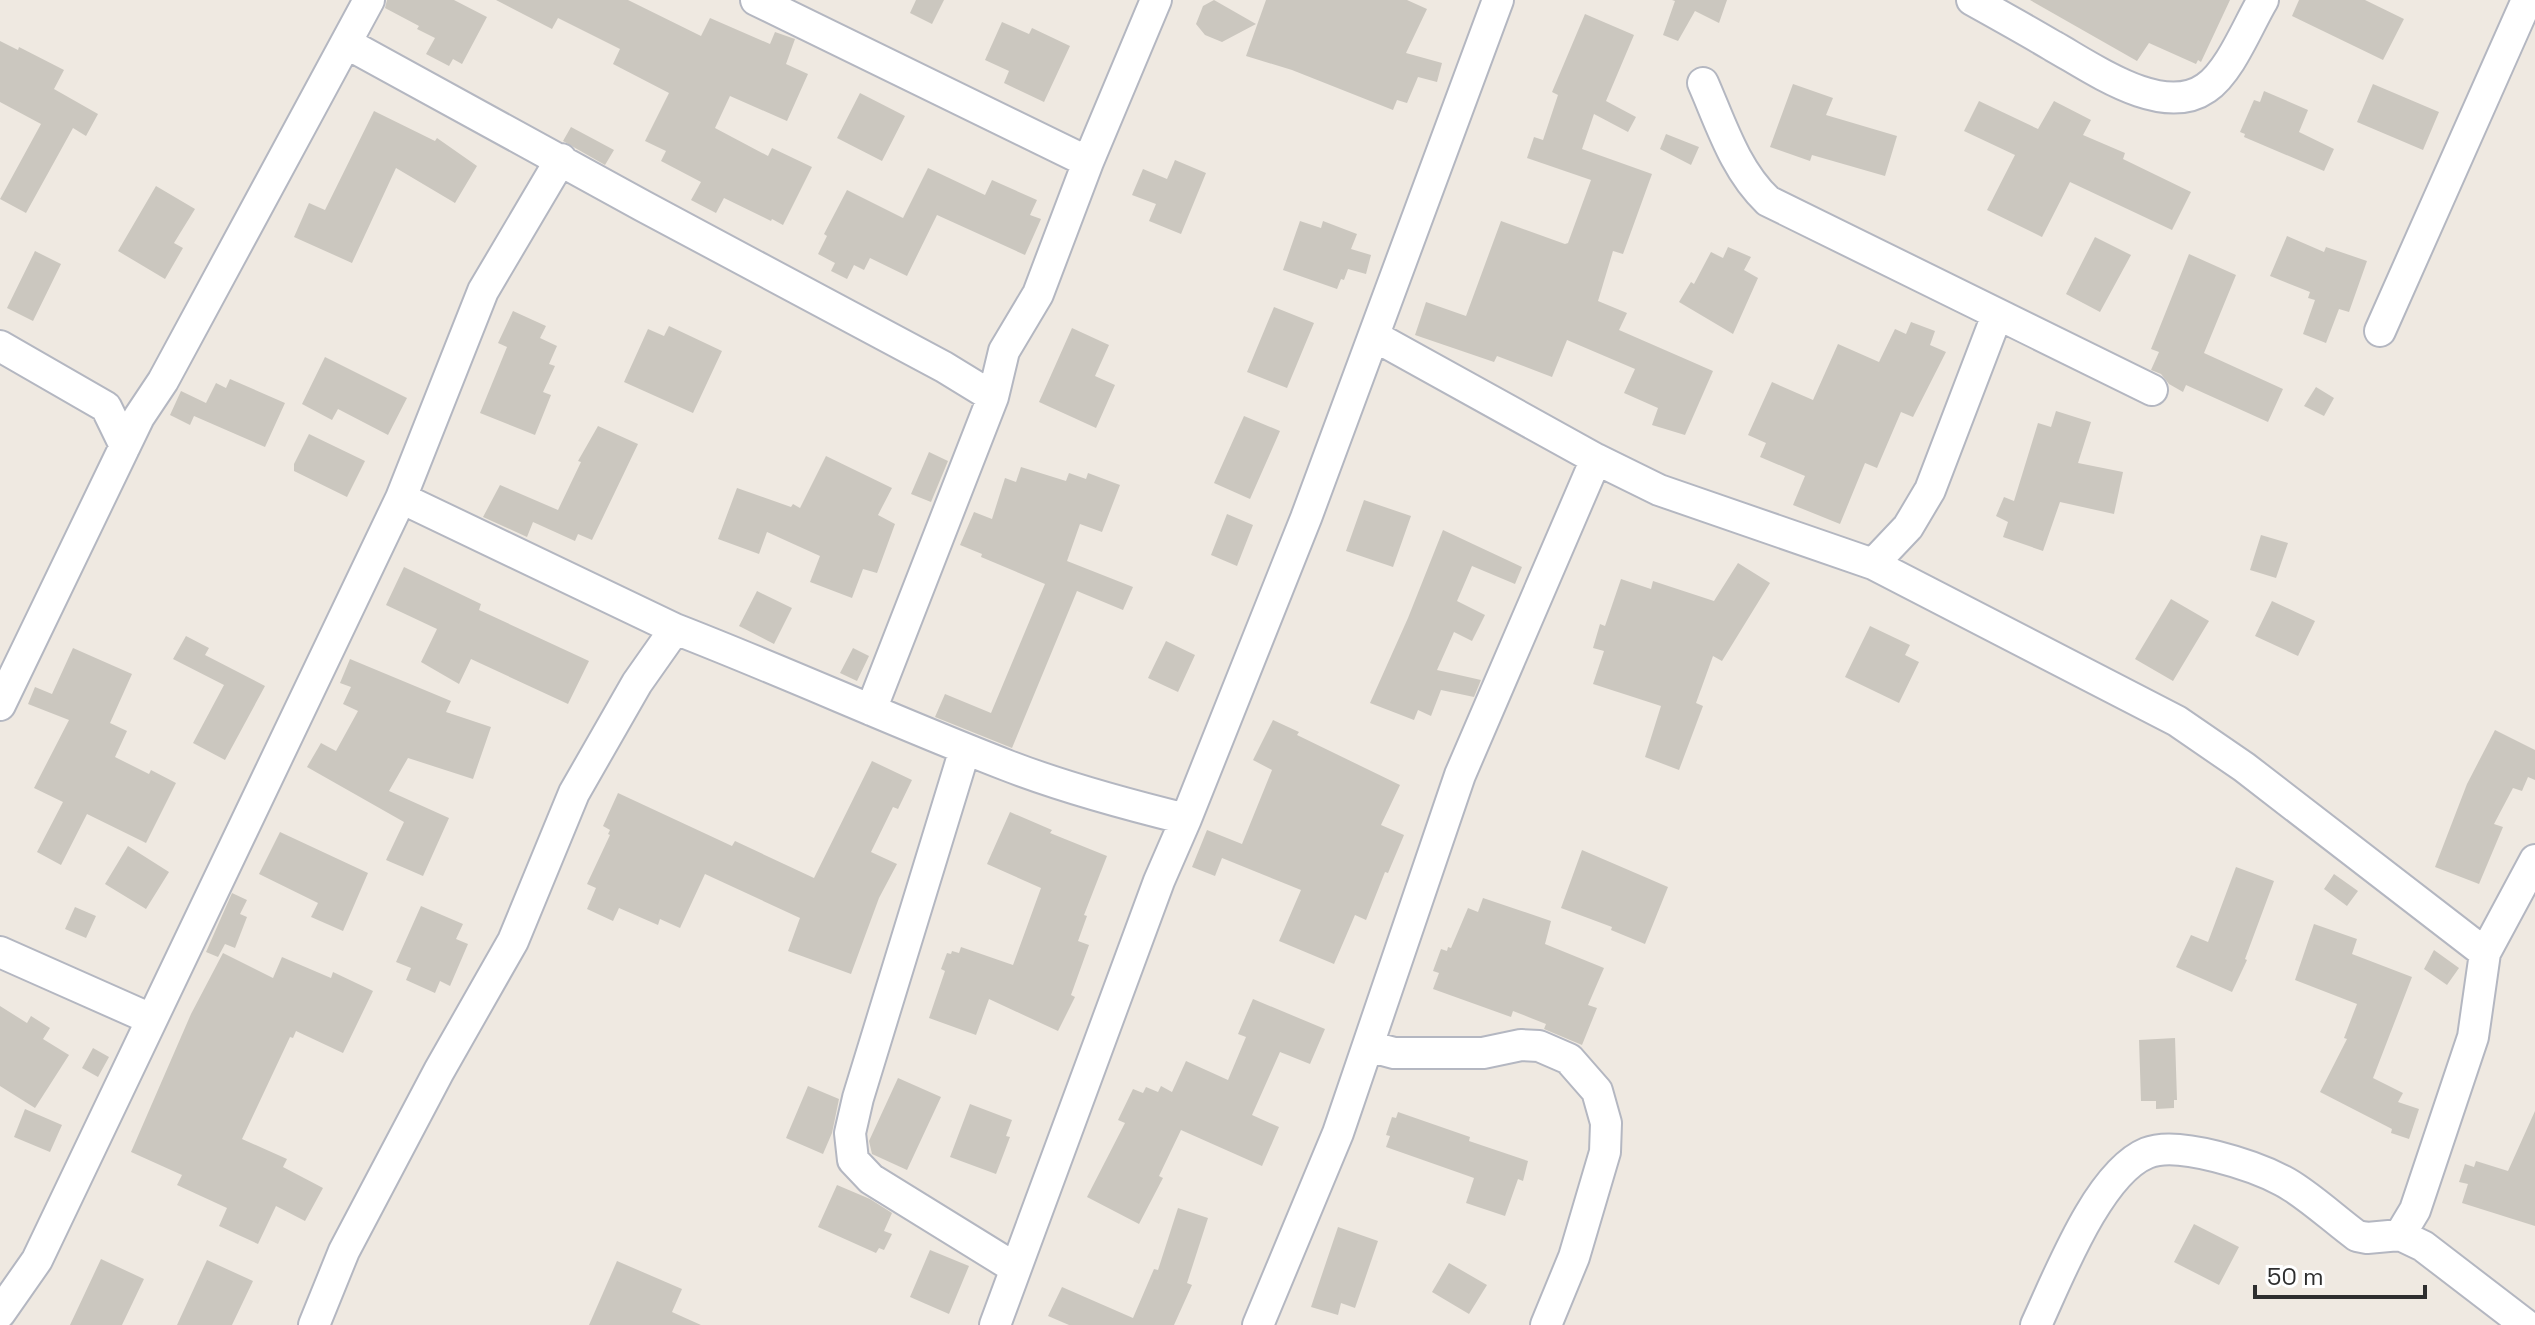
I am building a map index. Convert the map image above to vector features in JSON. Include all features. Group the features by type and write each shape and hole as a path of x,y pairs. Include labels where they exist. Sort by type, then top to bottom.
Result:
{"street":[{"path":"0,705 125,446 369,0"},
{"path":"756,0 1088,162"},
{"path":"871,710 993,397 1004,351 1038,294 1088,162 1156,0"},
{"path":"995,1325 1159,881 1306,518 1498,0"},
{"path":"1972,0 2111,80 2139,92 2176,97 2197,94 2210,86 2223,70 2263,0"},
{"path":"2380,331 2527,0"},
{"path":"346,43 944,367 993,397"},
{"path":"1703,83 1742,170 1753,187 1768,201 2152,390"},
{"path":"0,1313 37,1260 401,498 483,291 561,159"},
{"path":"1873,564 1908,527 1930,490 1997,315"},
{"path":"1374,336 1596,459 1659,490 1873,564 2177,721 2244,767 2485,953"},
{"path":"0,346 106,407 125,446"},
{"path":"106,407 152,397"},
{"path":"1258,1325 1338,1133 1460,775 1596,459"},
{"path":"401,498 675,629 965,749 1067,787 1186,819"},
{"path":"314,1325 344,1251 439,1071 513,941 574,793 637,683 675,629"},
{"path":"965,749 850,1133 853,1160 871,1179 1015,1268"},
{"path":"2400,1235 2415,1210 2473,1037 2485,953 2535,860"},
{"path":"0,952 151,1019"},
{"path":"1368,1046 1394,1053 1483,1053 1521,1045 1539,1046 1569,1059 1597,1091 1606,1123 1605,1152 1574,1257 1546,1325"},
{"path":"2036,1325 2066,1260 2109,1184 2121,1170 2147,1153 2175,1149 2242,1163 2286,1182 2357,1236 2400,1235 2423,1246 2526,1325"}],"building":[{"path":"387,0 454,0 487,17 462,64 453,59 449,66 426,54 435,38 385,8"},
{"path":"496,0 628,0 701,36 710,18 770,44 775,32 795,39 786,64 808,74 787,121 730,96 715,128 768,156 772,148 812,167 783,225 724,198 716,213 691,200 701,182 661,161 666,151 645,141 669,93 613,64 620,49 558,18 552,29"},
{"path":"916,0 944,0 932,24 910,13"},
{"path":"1214,0 1256,24 1222,42 1205,35 1196,24 1203,6"},
{"path":"1266,0 1407,0 1427,9 1406,53 1442,63 1437,82 1418,77 1407,103 1397,100 1393,110 1292,70 1246,56"},
{"path":"1672,0 1727,0 1719,23 1695,11 1678,41 1663,35 1675,1"},
{"path":"2030,0 2230,0 2201,62 2198,60 2196,64 2149,43 2137,61"},
{"path":"2299,0 2365,0 2404,19 2383,60 2292,16"},
{"path":"1585,14 1634,35 1606,101 1636,117 1628,132 1594,114 1582,149 1652,174 1623,254 1613,251 1598,301 1627,313 1619,330 1713,371 1685,435 1652,425 1658,408 1624,393 1635,369 1567,340 1552,377 1497,356 1494,362 1415,335 1426,302 1466,316 1501,221 1568,243 1591,180 1527,158 1534,137 1543,140 1558,95 1552,92"},
{"path":"1002,22 1029,34 1032,28 1070,46 1044,102 1004,83 1009,71 985,60"},
{"path":"0,41 64,70 54,89 98,114 86,136 73,128 26,213 0,199 41,124 0,102"},
{"path":"1793,84 1833,98 1826,115 1897,136 1885,176 1812,155 1810,161 1770,147"},
{"path":"2373,84 2439,112 2423,150 2357,122"},
{"path":"2264,91 2308,110 2299,132 2334,149 2324,171 2244,137 2245,134 2240,132 2254,100 2260,102"},
{"path":"860,93 905,116 882,161 837,138"},
{"path":"1979,101 2038,129 2054,101 2091,120 2083,135 2125,153 2123,159 2191,192 2172,230 2070,182 2042,237 1987,210 2015,155 1964,131"},
{"path":"374,111 435,141 437,138 477,166 455,203 396,168 352,263 294,237 309,203 325,210"},
{"path":"571,127 614,150 605,165 563,141"},
{"path":"1666,134 1699,147 1691,165 1660,149"},
{"path":"1175,160 1206,173 1181,234 1149,221 1156,204 1132,195 1143,169 1167,179"},
{"path":"928,168 985,195 992,180 1037,200 1030,215 1041,219 1025,255 937,215 907,276 870,258 864,270 854,265 847,279 831,271 835,263 818,254 827,236 824,234 847,190 903,218"},
{"path":"156,186 195,209 174,243 183,248 165,279 118,251"},
{"path":"1300,221 1321,228 1323,221 1357,234 1351,249 1371,255 1366,274 1348,269 1337,289 1283,270"},
{"path":"2287,236 2324,252 2326,247 2367,261 2349,312 2339,309 2326,343 2303,334 2315,300 2308,298 2310,292 2270,276"},
{"path":"2095,237 2131,255 2100,312 2066,294"},
{"path":"1728,247 1751,257 1744,270 1758,278 1733,334 1679,302 1691,282 1694,284 1711,252 1723,258"},
{"path":"35,251 61,264 33,321 7,308"},
{"path":"2189,254 2236,275 2204,353 2283,389 2268,422 2186,385 2183,392 2151,370 2159,352 2151,349"},
{"path":"1274,307 1314,323 1287,388 1247,372"},
{"path":"513,311 546,326 540,338 557,346 549,364 555,366 543,392 551,395 535,435 480,413 507,347 498,343"},
{"path":"1911,322 1935,331 1930,345 1946,352 1913,417 1901,412 1877,468 1865,463 1840,524 1793,505 1805,476 1760,457 1766,443 1748,435 1772,382 1813,400 1838,344 1879,362 1895,329 1906,334"},
{"path":"669,326 722,351 693,413 624,382 648,329 664,336"},
{"path":"1072,328 1109,345 1095,376 1115,385 1096,428 1039,402"},
{"path":"325,357 407,398 388,435 338,409 332,420 302,404"},
{"path":"230,379 285,403 265,447 194,416 190,425 170,415 181,391 206,403 216,383 226,388"},
{"path":"2316,387 2334,398 2324,416 2304,406"},
{"path":"2056,411 2091,422 2078,463 2123,472 2114,514 2060,502 2043,551 2003,537 2008,522 1996,516 2004,497 2014,501 2038,423 2051,427"},
{"path":"1244,416 1280,431 1250,499 1214,483"},
{"path":"598,426 638,444 592,540 578,534 575,541 533,522 527,537 483,517 500,485 558,510 581,462 578,461"},
{"path":"309,434 365,461 347,497 294,471 294,464"},
{"path":"929,452 948,461 931,502 911,494"},
{"path":"826,456 892,488 878,515 895,524 877,573 863,569 852,598 810,582 820,556 767,532 759,554 718,539 737,488 800,508"},
{"path":"1021,467 1066,481 1069,473 1086,479 1088,473 1120,485 1102,532 1080,524 1067,561 1133,587 1123,610 1077,591 1012,748 935,717 945,694 991,713 1045,584 960,545 974,512 992,519 1005,478 1016,482"},
{"path":"1364,500 1411,516 1393,567 1346,551"},
{"path":"1227,514 1253,525 1237,566 1211,555"},
{"path":"1443,530 1522,567 1515,584 1472,566 1457,601 1485,615 1472,641 1454,632 1437,670 1481,680 1474,697 1441,690 1431,716 1418,710 1414,720 1370,703"},
{"path":"2261,535 2288,543 2276,578 2250,570"},
{"path":"1738,563 1770,583 1722,661 1713,656 1696,703 1703,706 1679,770 1645,757 1661,706 1593,684 1604,651 1593,648 1600,624 1605,626 1621,579 1651,589 1653,581 1714,601"},
{"path":"404,567 481,604 479,610 589,661 568,704 471,659 459,684 421,662 437,629 386,605"},
{"path":"757,591 792,608 774,644 739,626"},
{"path":"2171,599 2209,621 2173,681 2135,659"},
{"path":"2272,601 2315,621 2298,656 2255,636"},
{"path":"1870,626 1910,645 1905,655 1919,662 1899,703 1845,677"},
{"path":"186,636 209,648 205,655 265,686 225,760 193,743 224,685 173,659"},
{"path":"1166,641 1195,655 1178,692 1148,678"},
{"path":"73,648 132,674 110,723 127,731 115,757 176,783 146,843 87,814 61,865 37,852 63,802 34,788 69,720 28,704 35,687 52,694"},
{"path":"853,648 869,656 857,681 840,673"},
{"path":"350,659 451,701 446,712 491,727 473,779 408,758 389,791 449,818 423,876 386,860 404,822 307,767 321,743 336,751 358,711 343,704 351,687 340,683"},
{"path":"1273,720 1299,732 1297,735 1400,785 1381,825 1404,835 1366,920 1355,915 1334,964 1279,941 1301,890 1222,858 1215,876 1192,867 1207,830 1242,844 1272,770 1253,760"},
{"path":"2495,730 2535,750 2535,780 2528,777 2522,791 2513,788 2494,824 2503,827 2479,884 2435,867 2467,784"},
{"path":"872,761 912,780 898,809 893,807 871,852 897,864 879,898 851,974 788,951 800,918 705,874 680,928 660,919 658,925 619,908 613,921 587,909 596,888 587,884 610,835 610,830 603,826 618,793 732,846 735,841 814,878"},
{"path":"1010,812 1052,830 1050,833 1107,856 1084,915 1087,916 1078,941 1089,945 1071,995 1075,997 1058,1031 989,999 976,1035 929,1018 945,971 941,969 947,953 959,953 961,947 1013,965 1041,888 987,864"},
{"path":"280,832 368,873 343,931 311,917 318,903 259,874"},
{"path":"128,846 169,872 146,909 105,884"},
{"path":"1582,850 1668,887 1645,944 1611,930 1612,927 1561,908"},
{"path":"2236,867 2274,881 2247,960 2232,992 2176,967 2191,935 2208,942"},
{"path":"2334,874 2358,891 2347,906 2324,889"},
{"path":"232,893 247,900 240,914 247,917 235,948 225,944 218,957 206,952"},
{"path":"1483,898 1551,921 1545,944 1604,968 1588,1005 1597,1008 1582,1045 1544,1029 1546,1024 1513,1011 1511,1017 1433,989 1439,973 1433,971 1441,949 1447,951 1448,947 1451,948 1468,908 1478,912"},
{"path":"421,906 463,924 456,939 468,944 450,986 440,981 435,993 406,980 411,968 396,962"},
{"path":"75,907 96,916 86,938 65,929"},
{"path":"2314,924 2357,939 2352,954 2412,977 2373,1078 2403,1093 2398,1102 2419,1109 2409,1139 2391,1133 2392,1129 2320,1092 2347,1039 2344,1038 2357,1004 2295,980"},
{"path":"2434,950 2459,968 2447,985 2424,969"},
{"path":"223,953 273,978 282,957 331,978 333,972 373,991 343,1053 296,1031 293,1038 290,1037 242,1139 287,1159 283,1167 323,1188 305,1221 276,1206 258,1244 219,1226 227,1208 177,1185 182,1175 131,1152 191,1014"},
{"path":"1253,999 1325,1029 1310,1064 1280,1052 1252,1115 1279,1127 1262,1166 1181,1130 1159,1176 1163,1178 1139,1224 1087,1197 1125,1123 1118,1120 1133,1089 1143,1093 1146,1087 1158,1092 1161,1086 1172,1092 1186,1061 1228,1080 1246,1037 1238,1034"},
{"path":"0,1006 27,1023 31,1016 50,1028 43,1039 69,1055 35,1108 0,1086"},
{"path":"2175,1038 2177,1100 2174,1100 2174,1108 2156,1109 2156,1101 2141,1101 2139,1040"},
{"path":"93,1048 109,1057 98,1077 82,1068"},
{"path":"898,1078 941,1097 907,1170 872,1154 869,1141"},
{"path":"808,1086 839,1099 832,1133 823,1154 786,1138"},
{"path":"970,1104 1012,1120 1006,1136 1010,1137 996,1174 950,1157"},
{"path":"25,1109 62,1125 50,1152 14,1137"},
{"path":"2535,1111 2535,1226 2462,1203 2468,1184 2459,1182 2465,1164 2474,1167 2476,1161 2508,1171"},
{"path":"1398,1112 1528,1161 1523,1181 1518,1179 1505,1216 1466,1203 1474,1178 1386,1147 1392,1117 1396,1118"},
{"path":"837,1185 870,1199 892,1213 884,1231 892,1234 884,1250 879,1248 876,1253 818,1227"},
{"path":"1178,1208 1208,1218 1187,1283 1192,1285 1174,1325 1069,1325 1048,1316 1062,1287 1133,1318 1154,1269 1158,1270"},
{"path":"2194,1224 2239,1247 2219,1285 2174,1262"},
{"path":"1338,1227 1378,1241 1355,1308 1341,1303 1338,1315 1311,1307"},
{"path":"930,1250 969,1266 949,1314 910,1297"},
{"path":"101,1259 144,1279 122,1325 70,1325"},
{"path":"207,1260 253,1281 232,1325 177,1325"},
{"path":"617,1261 682,1289 672,1312 701,1325 589,1325"},
{"path":"1449,1263 1487,1285 1469,1314 1432,1292"}]}
